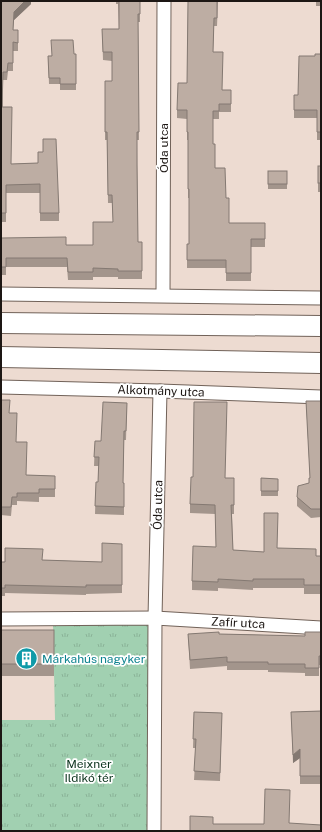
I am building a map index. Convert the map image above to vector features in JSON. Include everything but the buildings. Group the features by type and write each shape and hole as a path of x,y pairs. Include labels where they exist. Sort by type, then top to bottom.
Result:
{"main road":[{"path":"1,323 321,326"},
{"path":"1,357 321,363"}],"street":[{"name":"Óda utca","path":"163,296 164,1"},
{"path":"1,294 321,298"},
{"name":"Alkotmány utca","path":"1,387 321,397"},
{"name":"Óda utca","path":"155,618 160,391"},
{"path":"1,619 155,618 154,831"},
{"name":"Zafír utca","path":"155,618 321,628"}],"green space":[{"name":"Meixner Ildikó tér","path":"53,623 149,624 149,831 1,831 1,720 55,720"}],"place":[{"name":"Márkahús nagyker","path":"27,659"}]}
